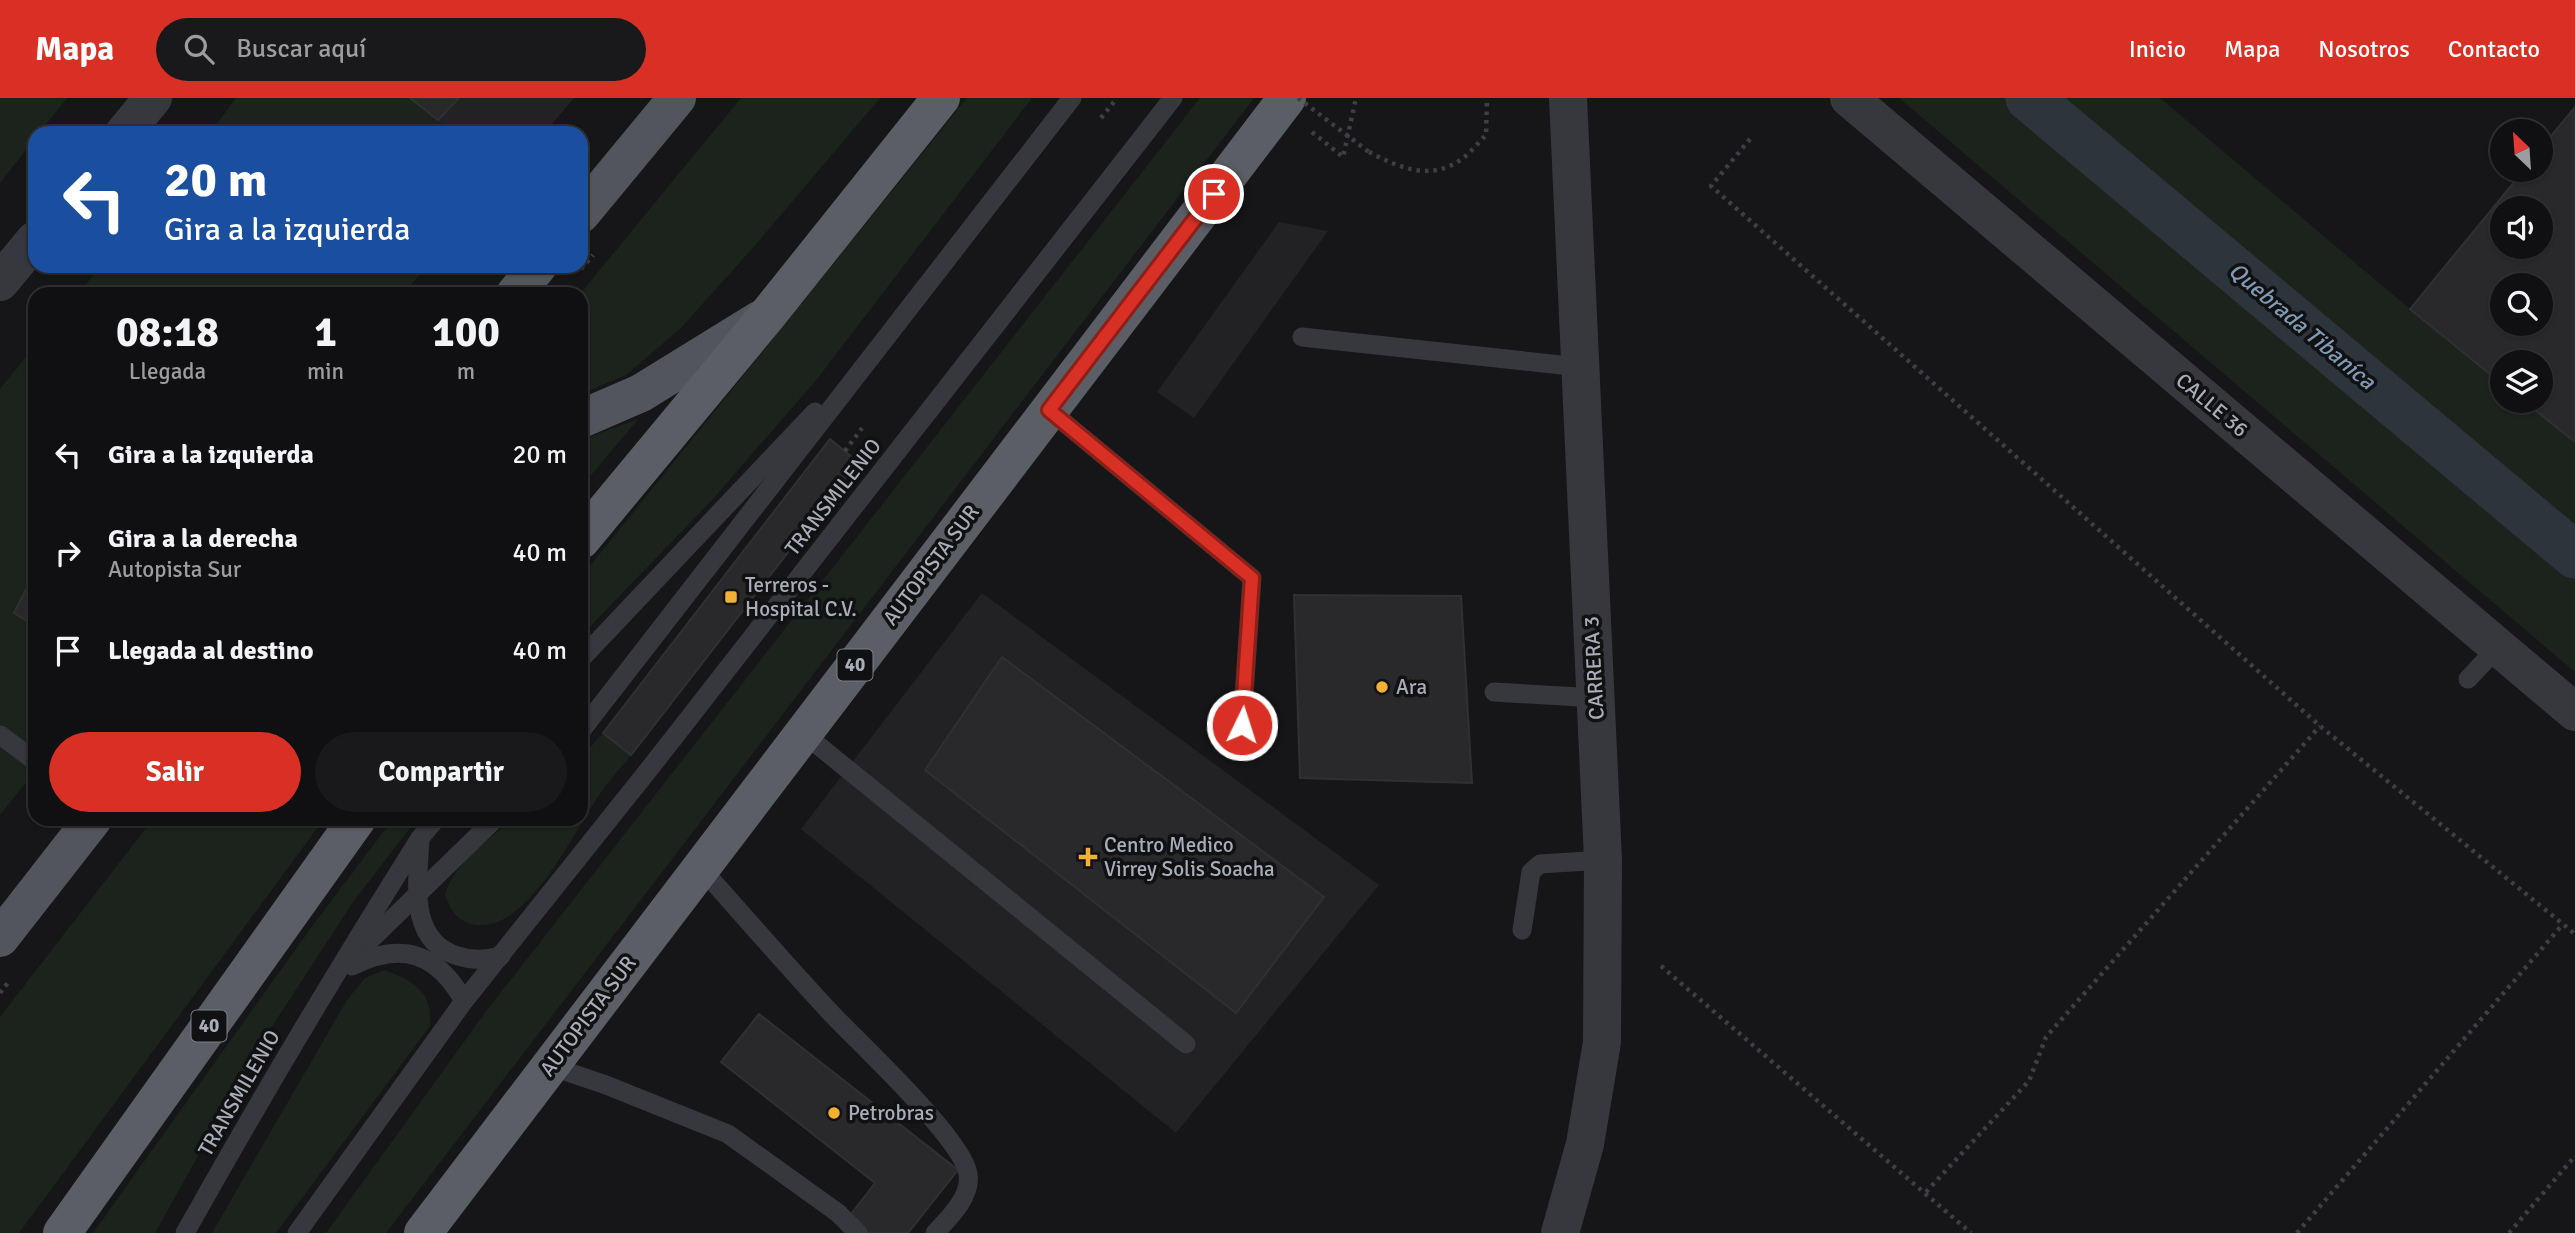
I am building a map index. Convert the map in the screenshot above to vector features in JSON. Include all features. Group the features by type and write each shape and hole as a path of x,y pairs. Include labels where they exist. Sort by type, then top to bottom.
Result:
{"highway":[{"path":"588,532 766,317 941,98"},
{"name":"AUTOPISTA SUR","path":"423,1233 1287,98"},
{"name":"40","path":"62,1233 352,826"}],"main road":[{"path":"588,206 677,98"},
{"path":"521,287 532,273"},
{"path":"588,416 641,393 766,317"},
{"path":"0,938 88,826"}],"street":[{"path":"130,126 153,98"},
{"name":"CARRERA 3","path":"1560,1233 1585,1144 1602,1042 1603,860 1568,98"},
{"name":"CALLE 36","path":"1849,98 2575,712"},
{"path":"0,282 28,248"}],"lane":[{"path":"588,722 1072,98"},
{"name":"TRANSMILENIO","path":"297,1233 464,1002 1173,98"},
{"path":"588,652 890,332"},
{"path":"1302,337 1580,367"},
{"path":"1049,410 1252,578 1242,725"},
{"path":"2468,679 2498,647"},
{"path":"1494,692 1596,698"},
{"path":"803,733 1186,1044"},
{"path":"0,735 28,756"},
{"name":"TRANSMILENIO","path":"185,1233 333,976 430,826"},
{"name":"TRANSMILENIO","path":"333,976 488,826"},
{"path":"420,838 417,895 422,922 429,936 445,952 471,960 488,960 501,956"},
{"path":"1522,930 1531,872 1541,864 1603,860"},
{"path":"701,868 830,1012 933,1120 959,1154 968,1174 967,1193 935,1233"},
{"path":"333,976 374,955 409,953 433,964 454,983 464,1002"},
{"path":"550,1066 606,1085 728,1134 838,1213 858,1233"}],"path":[{"path":"1298,98 1369,152 1398,167 1432,173 1462,159 1486,135 1487,98"},
{"path":"1343,157 1356,98"},
{"path":"1750,139 1711,186 2320,726 2575,934"},
{"path":"1926,1192 2029,1081 2046,1038 2320,726"},
{"path":"2297,1233 2563,924"},
{"path":"1661,966 1971,1233"},
{"path":"2509,1233 2575,1156"}],"shaded area":[{"path":"0,98 67,98 45,126 28,126 28,147 0,183"},
{"path":"236,98 410,98 446,126 215,126"},
{"path":"459,98 574,98 550,126 446,126 438,120"},
{"path":"741,98 880,98 681,328 626,375 588,391 588,287 586,287"},
{"path":"967,98 1032,98 817,379 712,500 588,629 588,568"},
{"path":"1200,98 1254,98 386,1233 326,1233 487,1010"},
{"path":"1899,98 2160,98 2490,374 2490,413 2539,413 2575,442 2575,672"},
{"path":"1279,222 1328,231 1194,418 1157,392"},
{"path":"95,273 421,273 409,287 84,287"},
{"path":"28,355 28,780 0,815 0,389"},
{"path":"638,419 588,479 588,437"},
{"name":"Centro Medico Virrey Solis Soacha","path":"982,593 1379,885 1176,1133 801,829"},
{"path":"603,733 631,755 588,812 588,749"},
{"path":"148,826 319,826 19,1233 0,1233 0,1017"},
{"path":"388,826 412,826 353,902 258,1048 155,1233 93,1233 313,925"},
{"path":"505,826 580,826 558,862 527,901 509,916 491,924 472,924 458,917 445,894 465,861"},
{"path":"384,970 404,978 419,989 428,1004 430,1026 276,1233 212,1233 347,1000 365,978"}],"building":[{"path":"410,98 459,98 438,120"},
{"path":"2575,107 2575,442 2539,413 2553,413 2553,350 2490,350 2490,374 2410,309 2490,211 2490,259 2553,259 2553,196 2503,196 2514,182 2553,182 2553,134"},
{"name":"Terreros - Hospital C.V.","path":"830,439 858,462 631,755 603,733"},
{"path":"28,586 28,622 14,613"},
{"name":"Ara","path":"1294,595 1461,596 1472,783 1300,778"},
{"path":"1002,657 1324,897 1236,1013 925,770"},
{"path":"759,1014 958,1170 908,1233 868,1233 848,1218 875,1183 721,1062"}],"waterway":[{"name":"Quebrada Tibaníca","path":"2029,98 2575,555"}],"place":[{"name":"Terreros - Hospital C.V.","path":"731,597"},
{"name":"Ara","path":"1382,687"},
{"name":"Centro Medico Virrey Solis Soacha","path":"1088,857"},
{"name":"Petrobras","path":"834,1113"}],"route":[{"path":"1214,194 1049,410 1252,578 1242,725"}]}
